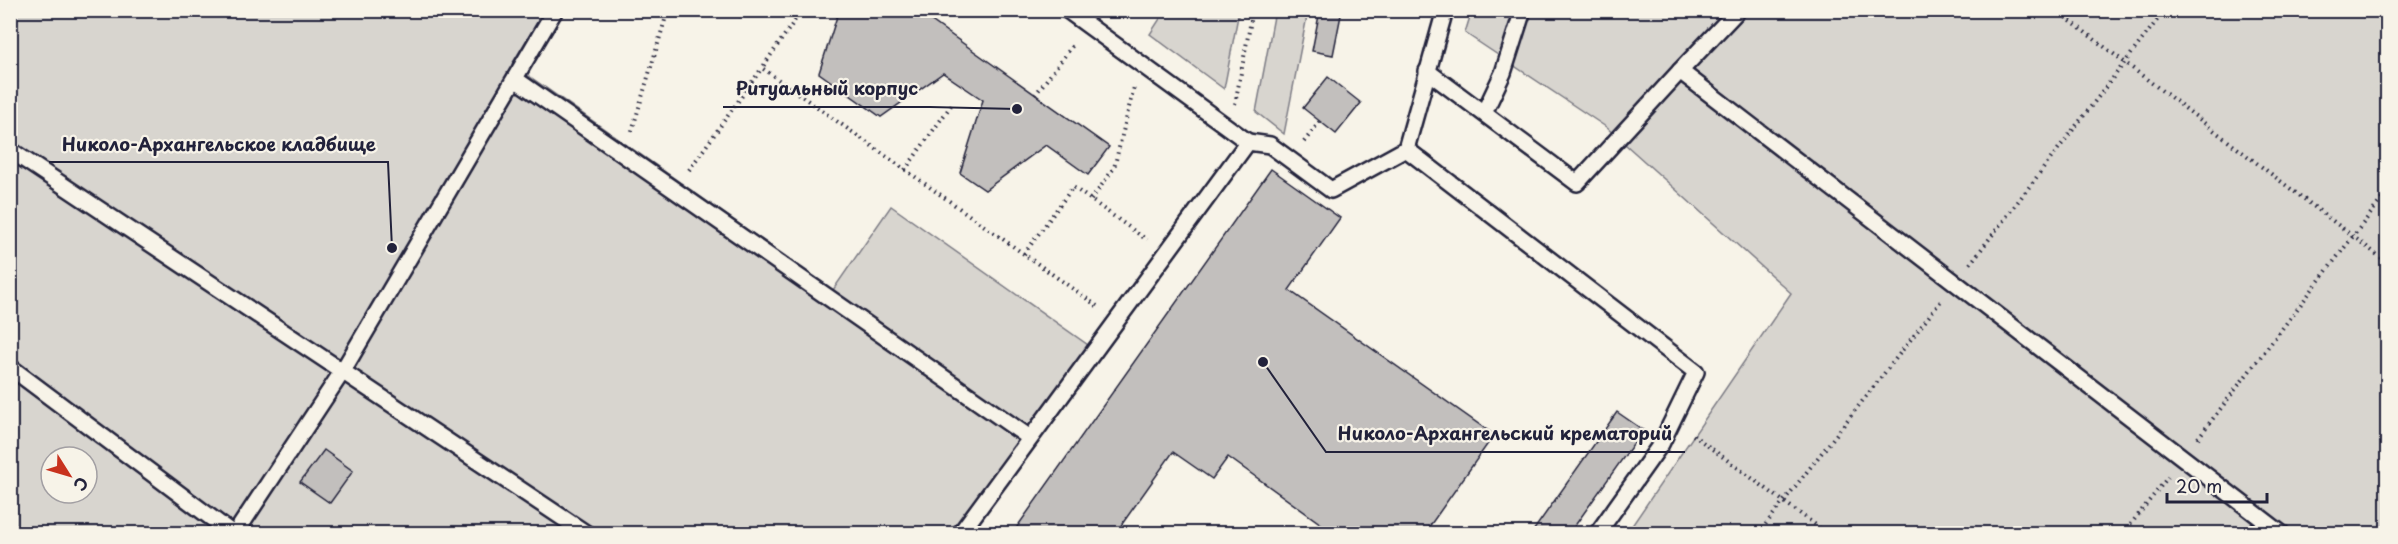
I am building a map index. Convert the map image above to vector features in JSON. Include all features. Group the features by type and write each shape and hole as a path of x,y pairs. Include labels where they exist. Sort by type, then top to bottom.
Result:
{"lane":[{"path":"10,367 234,534 342,372 555,10"},
{"path":"1067,10 1248,142 1270,145 1331,190 1406,149 1445,10"},
{"path":"1484,113 1503,73 1522,10"},
{"path":"1427,71 1577,183 1738,10"},
{"path":"1680,71 2282,534"},
{"path":"515,79 1030,438"},
{"path":"960,534 1248,142"},
{"path":"1406,149 1696,372 1661,444 1597,534"},
{"path":"10,150 587,534"}],"path":[{"path":"625,155 668,10"},
{"path":"674,190 802,10"},
{"path":"1230,128 1253,10"},
{"path":"2056,10 2388,263"},
{"path":"1758,534 2165,10"},
{"path":"1035,95 1088,26"},
{"path":"1091,200 1114,168 1140,63"},
{"path":"762,68 1117,320"},
{"path":"905,170 952,104"},
{"path":"1309,135 1320,121"},
{"path":"1024,254 1073,188 1166,253"},
{"path":"2123,534 2388,191"},
{"path":"1672,421 1828,534"}],"shaded area":[{"path":"1472,10 2387,11 2387,533 1627,533 1791,293 1606,127 1465,33"},
{"path":"10,11 544,11 512,64 833,290 891,206 1088,345 956,533 11,533"},
{"path":"1165,11 1239,11 1224,89 1150,34"},
{"path":"1275,11 1308,11 1284,134 1256,112"}],"building":[{"path":"731,10 749,10 740,17"},
{"path":"839,10 916,10 1109,147 1088,175 1046,145 985,190 960,173 983,100 943,73 881,117 819,73"},
{"path":"1320,10 1342,10 1333,55 1312,51"},
{"path":"1328,77 1361,103 1336,134 1303,108"},
{"path":"1271,169 1340,218 1289,290 1494,435 1424,534 1335,534 1228,457 1212,479 1173,452 1115,534 1012,534"},
{"path":"1617,412 1643,430 1569,534 1531,534"},
{"path":"324,450 353,471 330,503 300,482"}],"place":[{"name":"Ритуальный корпус","path":"1017,109"},
{"name":"Николо-Архангельское кладбище","path":"392,248"},
{"name":"Николо-Архангельский крематорий","path":"1263,362"}]}
